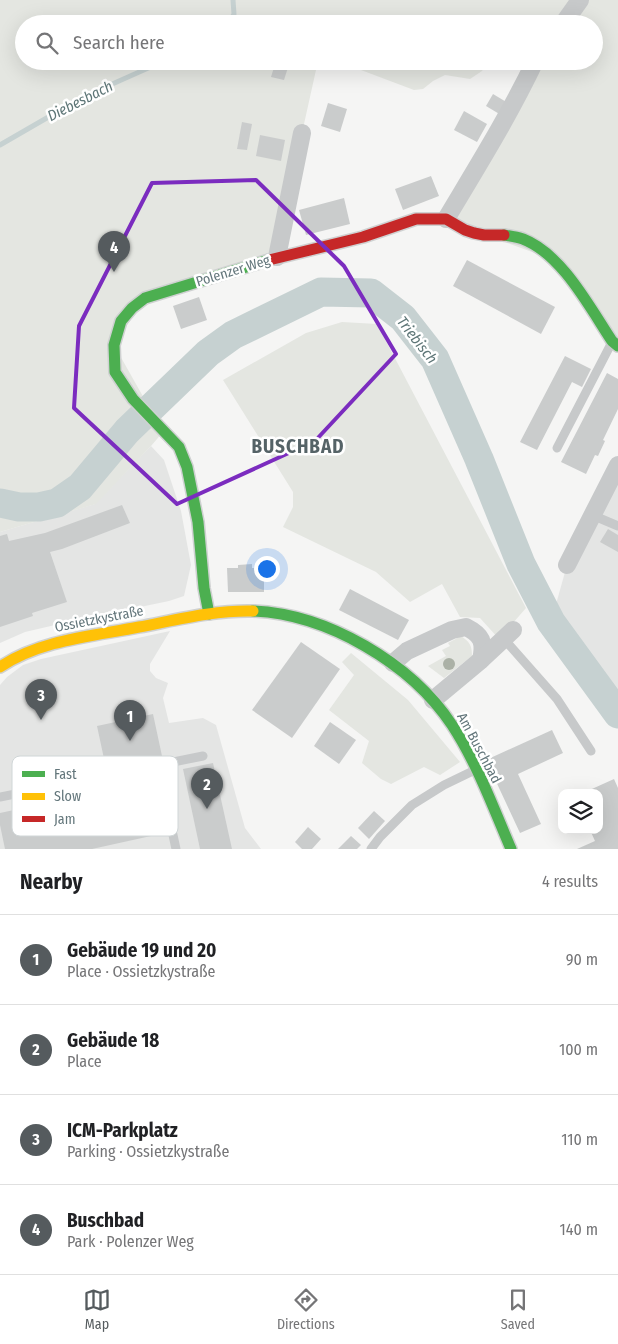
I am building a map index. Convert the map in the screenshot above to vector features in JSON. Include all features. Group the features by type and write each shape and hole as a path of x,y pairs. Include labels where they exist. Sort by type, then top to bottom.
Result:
{"street":[{"path":"569,15 580,0"},
{"path":"446,219 531,70"},
{"path":"277,257 302,133"},
{"name":"Polenzer Weg","path":"208,614 198,522 187,467 179,447 133,399 115,372 114,345 121,321 144,298 277,257 363,237 416,219 446,219 474,233 503,235 522,239 539,248 567,274 615,344"},
{"path":"567,565 618,465"},
{"name":"Am Buschbad","path":"208,614 232,611 258,611 311,622 359,642 393,663 415,680 452,724 476,770 511,849"},
{"name":"Ossietzkystraße","path":"0,668 9,660 50,644 208,614"},
{"path":"393,663 407,652 452,630 466,627 475,632 481,640 483,648 481,660"},
{"path":"433,700 508,635"}],"lane":[{"path":"556,448 615,344"},
{"path":"592,515 618,526"},
{"path":"508,635 557,699 591,751"},
{"path":"178,761 203,756"},
{"path":"371,849 412,804 444,785 476,770"}],"highlighted area":[{"path":"256,180 344,266 396,354 315,441 177,504 74,408 79,326 152,183"}],"shaded area":[{"path":"0,0 618,0 618,346 554,260 453,223 530,70 603,70 603,15 15,15 15,70 316,70 277,257 145,298 114,345 163,432 96,504 0,532"},
{"path":"361,70 483,70 470,79 445,75 423,89 414,90"},
{"name":"BUSCHBAD","path":"342,322 377,324 526,608 499,639 480,618 460,617 442,584 410,602 376,572 283,527 293,507 293,492 223,380 306,333"},
{"path":"151,446 164,460 181,511 191,565 184,596 169,601 25,632 0,643 0,532 95,504"},
{"path":"618,468 618,714 551,622 567,565"},
{"path":"170,631 150,664 150,671 156,678 168,683 163,698 169,723 203,718 216,725 245,828 261,849 0,849 0,685 23,665 41,659"},
{"path":"461,636 470,644 472,656 444,678 428,666 446,656 442,650 450,646 448,643"},
{"path":"351,653 408,700 460,762 440,775 424,767 391,784 381,779 362,763 369,741 329,710 354,675 342,662"}],"building":[{"path":"273,70 287,70 284,80 271,77"},
{"path":"493,94 508,103 501,115 486,106"},
{"path":"328,103 347,109 340,132 321,126"},
{"path":"464,111 487,124 477,142 454,130"},
{"path":"242,122 252,124 247,150 237,149"},
{"path":"260,135 285,140 281,161 256,156"},
{"path":"431,176 439,196 403,210 395,189"},
{"path":"344,198 350,224 306,235 299,210"},
{"path":"467,260 555,307 541,334 453,286"},
{"path":"199,297 207,320 181,329 173,306"},
{"path":"565,356 591,369 582,387 572,382 537,450 520,442"},
{"path":"607,373 618,379 618,409 603,440 605,441 598,456 595,455 586,474 561,462"},
{"path":"122,505 130,523 50,552 67,602 32,613 33,616 0,627 0,536 7,534 9,541 45,533"},
{"path":"608,529 618,535 618,552 600,542"},
{"path":"252,564 252,568 264,568 264,592 228,592 227,568 238,568 238,565"},
{"path":"350,589 409,620 398,640 339,610"},
{"path":"301,642 340,669 292,738 252,710"},
{"path":"153,714 162,756 103,756 97,726"},
{"path":"330,722 356,740 339,764 314,746"},
{"path":"552,730 563,753 518,774 541,824 520,833 486,760"},
{"path":"213,763 232,849 200,849 183,769"},
{"path":"614,779 618,788 618,849 577,849 595,841 592,834 603,834 603,789 592,789"},
{"path":"12,810 12,836 151,836 92,849 5,849 0,825 0,813"},
{"path":"374,811 385,821 369,839 358,828"},
{"path":"308,827 321,839 312,849 302,849 295,842"},
{"path":"351,836 361,845 357,849 338,849"}],"waterway":[{"name":"Diebesbach","path":"233,0 233,15"},
{"name":"Diebesbach","path":"0,145 83,97 144,70"},
{"name":"Triebisch","path":"0,503 19,507 39,507 57,503 80,487 127,431 208,353 233,335 321,292 371,293 403,318 435,359 479,459 521,564 551,622 618,714"}],"traffic: fast":[{"path":"504,235 523,239 537,246 550,257 574,283 612,341 618,346"},
{"path":"209,614 204,588 198,522 187,467 179,447 133,399 115,372 114,345 121,321 132,308 145,298 269,260"},
{"path":"253,611 281,614 310,621 338,632 391,662 414,681 435,702 461,740 484,786 511,849"}],"traffic: slow":[{"path":"0,667 32,651 67,640 195,616 253,611"}],"traffic: jam":[{"path":"269,260 363,237 416,219 446,219 474,233 504,235"}],"place":[{"name":"Buschbad","path":"114,272"},
{"name":"ICM-Parkplatz","path":"41,720"},
{"name":"Gebäude 19 und 20","path":"130,741"},
{"name":"Gebäude 18","path":"207,809"}],"district":[{"name":"BUSCHBAD","path":"298,446"}]}
